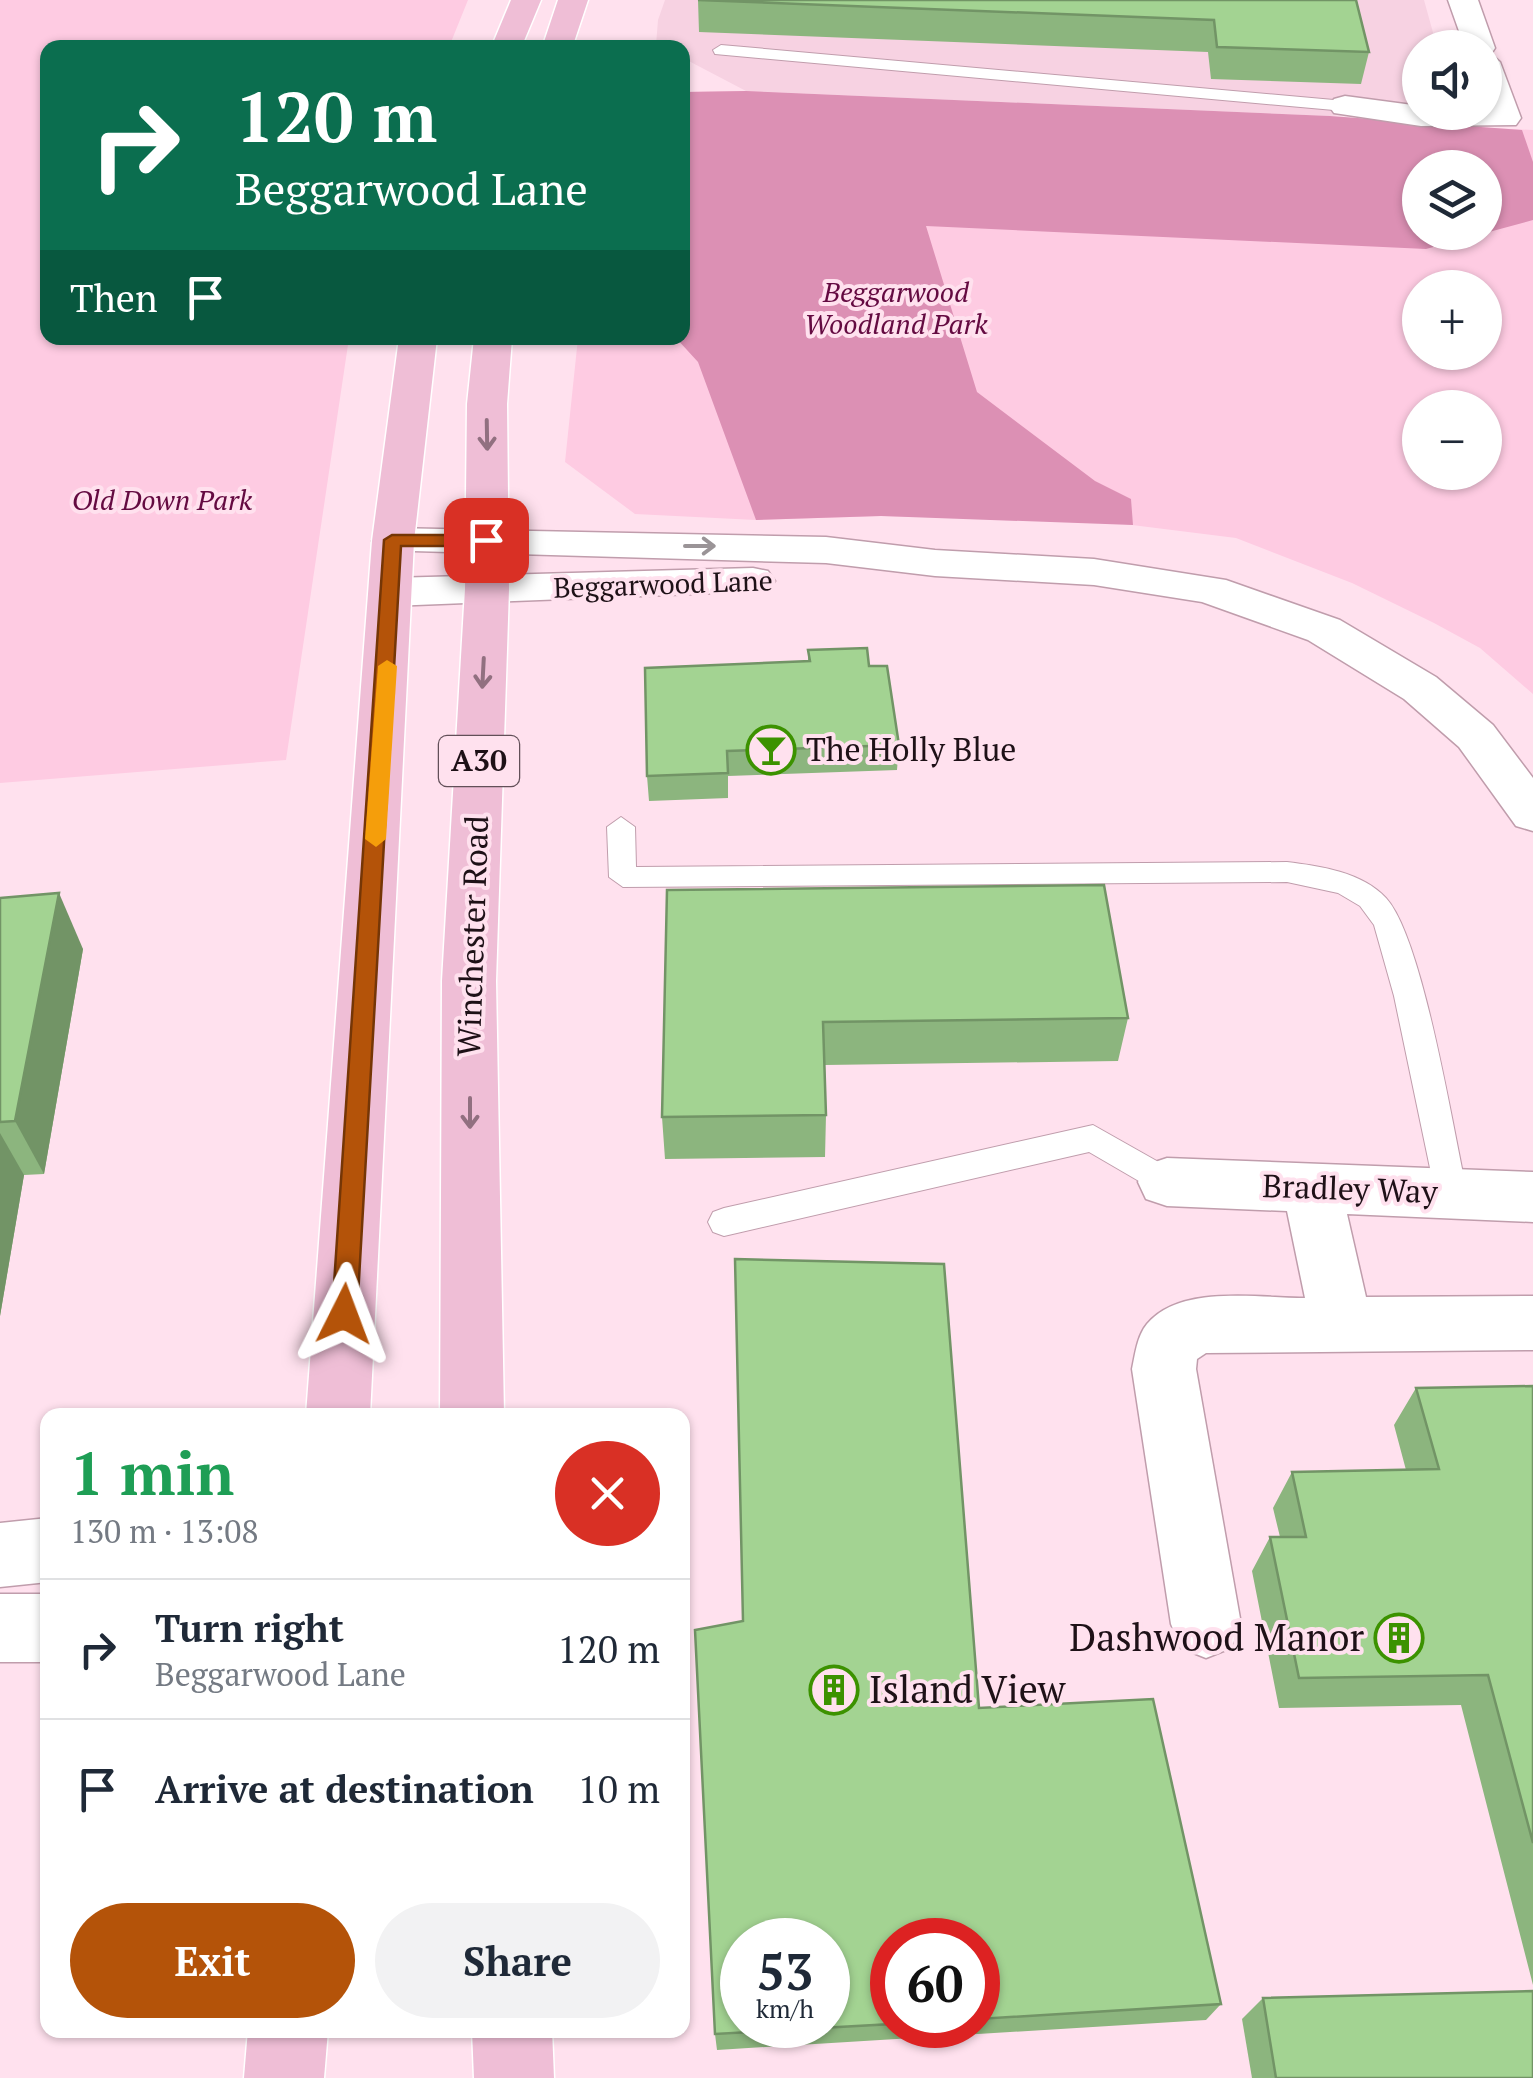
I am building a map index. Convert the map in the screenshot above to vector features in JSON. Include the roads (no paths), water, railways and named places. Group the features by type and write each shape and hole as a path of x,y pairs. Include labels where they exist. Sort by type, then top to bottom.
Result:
{"main road":[{"path":"509,40 526,0"},
{"path":"560,40 573,0"},
{"path":"338,1408 392,540 417,345"},
{"name":"Winchester Road","path":"472,1408 469,981 486,565 487,404 492,345"},
{"path":"284,2078 287,2038"},
{"path":"512,2038 514,2078"}],"street":[{"path":"1463,0 1474,30"},
{"path":"1345,106 1402,114"},
{"name":"Beggarwood Lane","path":"392,540 486,565 805,579 865,576 935,563 1094,572 1175,583 1246,600 1324,630 1387,665 1453,714 1500,763 1533,814"},
{"name":"Beggarwood Lane","path":"391,592 486,565"},
{"name":"Bradley Way","path":"1167,1182 1533,1197"},
{"path":"1311,1187 1342,1325"},
{"path":"1206,1624 1164,1369 1169,1343 1197,1326 1533,1324"},
{"path":"0,1555 40,1551"},
{"path":"0,1628 40,1628"}],"lane":[{"path":"722,50 1345,106"},
{"path":"620,828 624,877 1287,872 1344,884 1382,910 1398,955 1451,1192"},
{"path":"724,1222 1092,1138 1167,1182"}],"place":[{"name":"The Holly Blue","path":"771,750"},
{"name":"Dashwood Manor","path":"1399,1638"},
{"name":"Island View","path":"834,1690"}],"park label":[{"name":"Beggarwood Woodland Park","path":"896,308"},
{"name":"Old Down Park","path":"162,500"}]}
